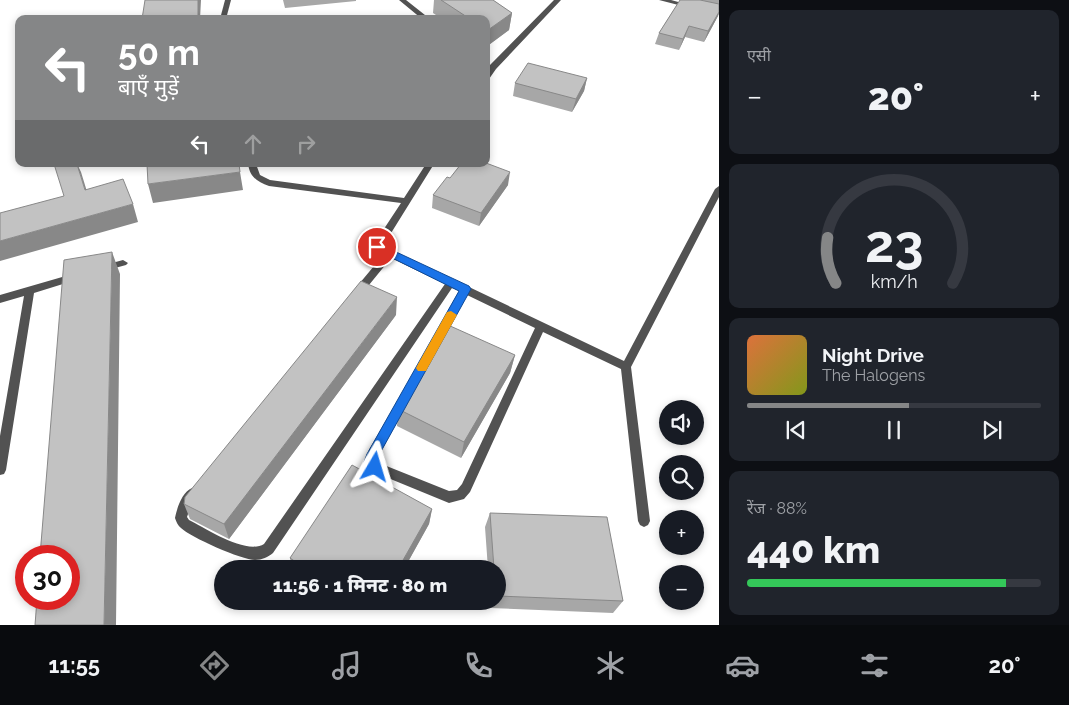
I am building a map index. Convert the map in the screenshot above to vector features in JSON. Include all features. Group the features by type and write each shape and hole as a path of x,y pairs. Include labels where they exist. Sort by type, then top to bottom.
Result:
{"street":[{"path":"224,15 228,0"},
{"path":"402,0 422,15"},
{"path":"490,64 558,0"},
{"path":"662,0 700,8"},
{"path":"252,167 253,173 259,180 269,184 407,201"},
{"path":"428,167 377,247 626,367"},
{"path":"644,521 626,367 719,189"},
{"path":"351,300 390,253"},
{"path":"0,300 123,263"},
{"path":"196,488 183,509 181,518 185,524 237,550 252,554 264,552 273,544 451,282"},
{"path":"466,289 447,332 373,454 371,462 375,467 449,497 460,495 466,488 519,362 541,326"},
{"path":"0,470 30,290"}],"building":[{"path":"145,0 198,0 198,15 143,15"},
{"path":"441,0 493,0 512,13 490,29 490,15 464,15"},
{"path":"680,0 700,0 719,4 719,12 708,31 689,26 683,39 659,33"},
{"path":"528,63 587,78 576,99 515,83"},
{"path":"490,164 510,172 481,213 433,195 447,177 450,178 459,167 490,167"},
{"path":"55,167 78,167 85,190 123,179 133,204 0,241 0,213 64,196"},
{"path":"147,167 239,167 240,172 148,184"},
{"path":"112,252 104,625 35,625 36,610 80,610 80,545 41,545 64,260"},
{"path":"361,281 397,297 224,524 184,504 185,497"},
{"path":"448,325 515,355 464,442 398,409"},
{"path":"352,465 432,509 403,560 293,560 290,558"},
{"path":"490,513 607,517 623,601 506,596 506,560 493,560"}],"slow traffic":[{"path":"422,368 451,315"}],"route":[{"path":"375,467 371,462 373,454 466,289 377,247"}]}
